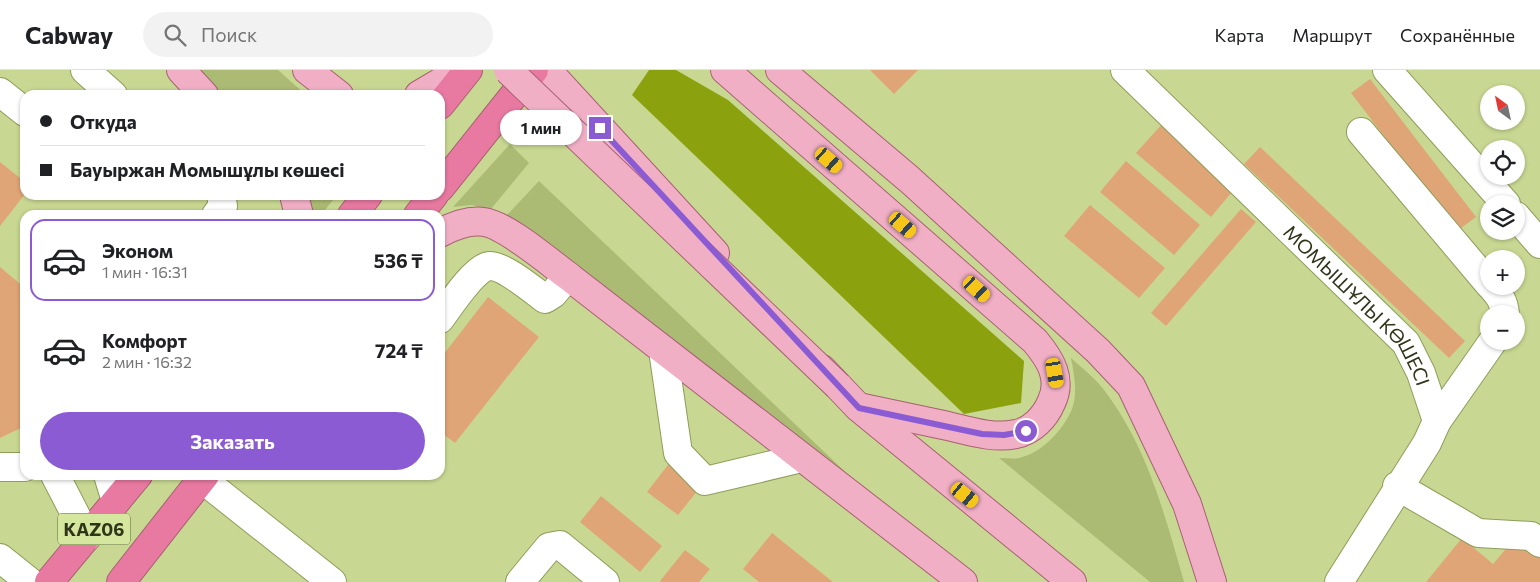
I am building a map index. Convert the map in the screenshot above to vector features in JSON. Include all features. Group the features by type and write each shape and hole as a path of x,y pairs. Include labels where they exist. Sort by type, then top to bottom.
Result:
{"highway":[{"path":"445,99 468,70"},
{"path":"445,182 534,70"},
{"path":"356,210 364,200"},
{"path":"422,210 430,200"},
{"name":"KАZ06","path":"49,582 134,480"},
{"name":"KАZ06","path":"121,582 202,480"}],"main road":[{"path":"181,70 199,90"},
{"path":"307,70 333,90"},
{"path":"427,90 461,70"},
{"path":"508,70 838,386"},
{"path":"467,155 547,70 859,408 1072,582"},
{"path":"725,70 1035,341 1051,363 1056,383 1056,393 1046,413 1026,431 1016,434 982,434 859,408"},
{"path":"780,70 910,180 1098,351 1131,386 1187,504 1212,582"},
{"path":"445,231 464,224 484,222 501,228 568,276 963,582"}],"street":[{"path":"85,70 107,90"},
{"name":"МОМЫШҰЛЫ КӨШЕСІ","path":"1125,70 1406,344 1422,373 1437,421"},
{"path":"1387,70 1498,195"},
{"path":"0,92 20,108"},
{"path":"1361,132 1480,273"},
{"path":"1525,226 1540,244"},
{"path":"445,313 479,270 489,266 504,270 545,299 553,294 568,276"},
{"path":"663,350 678,453 705,481 802,458"},
{"path":"1339,582 1397,486 1427,443 1437,421 1487,350"},
{"path":"0,467 20,467"},
{"path":"58,480 87,537"},
{"path":"110,480 116,501"},
{"path":"208,480 332,582"},
{"path":"1397,486 1478,534 1532,536 1540,544"},
{"path":"520,582 549,547 555,545 560,546 587,576"},
{"path":"0,558 30,582"}],"green space":[{"path":"199,70 278,70 300,90 217,90"},
{"path":"649,70 676,70 728,100 1024,361 1021,403 964,414 632,95"},
{"path":"510,144 529,163 490,210 472,205 453,207"},
{"path":"539,181 896,520 506,216"},
{"path":"305,200 333,200 325,210 307,210"},
{"path":"1071,358 1093,377 1104,390 1132,434 1162,507 1184,582 1150,582 999,458 1019,458 1036,451 1044,446 1063,425 1072,409 1075,397"}],"building":[{"path":"870,70 918,70 894,94"},
{"path":"1370,79 1476,217 1457,231 1351,93"},
{"path":"1163,123 1237,186 1211,217 1136,153"},
{"path":"1260,147 1465,341 1449,358 1244,164"},
{"path":"1126,161 1200,225 1174,255 1100,192"},
{"path":"0,162 20,178 20,200 0,226"},
{"path":"1090,205 1165,268 1139,298 1064,236"},
{"path":"1241,209 1256,222 1166,326 1151,313"},
{"path":"0,267 20,284 20,428 0,438"},
{"path":"488,297 539,337 455,443 445,436 445,353"},
{"path":"671,461 702,485 678,515 647,492"},
{"path":"601,496 662,546 640,572 580,522"},
{"path":"772,533 833,582 759,582 743,569"},
{"path":"1516,537 1540,557 1540,582 1426,582 1462,538 1493,564"},
{"path":"685,550 710,569 699,582 660,581"}],"route":[{"path":"600,128 859,408 982,434 1004,435 1026,431"}]}
